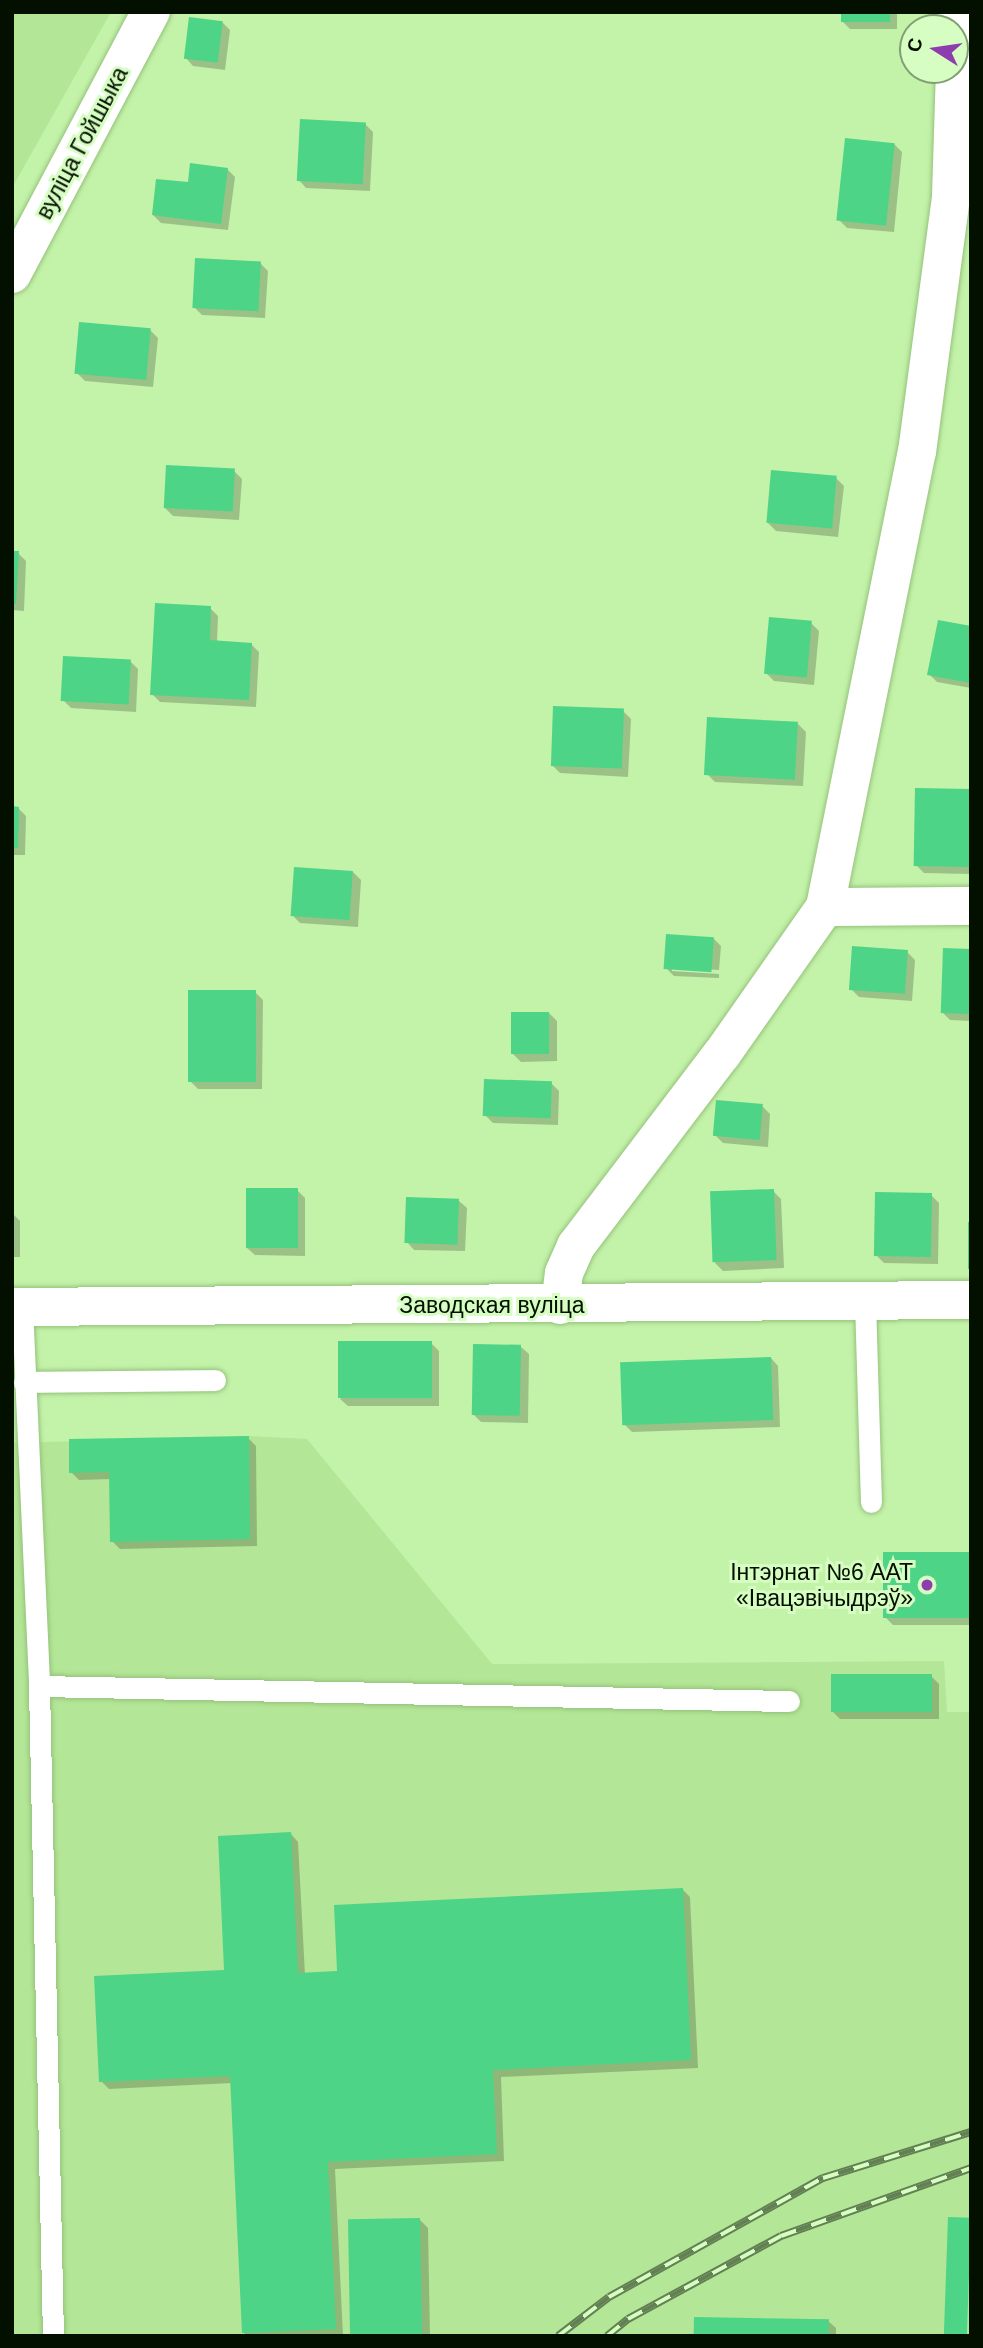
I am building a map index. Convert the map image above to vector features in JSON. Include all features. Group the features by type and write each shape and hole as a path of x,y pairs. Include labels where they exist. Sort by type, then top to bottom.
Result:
{"street":[{"name":"вуліца Гойшыка","path":"12,274 151,12"},
{"path":"560,1305 564,1273 576,1246 722,1054 825,907 917,452 951,196 955,84"},
{"path":"825,907 971,906"},
{"name":"Заводская вуліца","path":"17,1307 971,1300"}],"lane":[{"path":"865,1301 871,1502"},
{"path":"17,1307 24,1382 39,1686 53,2336"},
{"path":"24,1382 215,1380"},
{"path":"39,1686 789,1701"}],"shaded area":[{"path":"12,12 111,12 12,188"},
{"path":"249,1436 307,1439 492,1664 944,1661 947,1712 971,1712 971,2336 12,2336 12,1443"}],"building":[{"path":"841,12 890,12 890,22 841,22"},
{"path":"189,17 223,21 218,63 184,59"},
{"path":"300,119 366,122 363,184 297,181"},
{"path":"845,138 895,143 886,226 836,221"},
{"path":"190,163 228,168 221,224 152,215 156,179 188,182"},
{"path":"195,258 261,261 258,311 192,308"},
{"path":"79,322 151,328 146,380 74,374"},
{"path":"166,465 235,469 233,512 164,508"},
{"path":"771,470 837,476 832,529 766,523"},
{"path":"12,551 19,551 16,604 12,603"},
{"path":"155,603 211,606 210,640 252,643 249,700 150,695"},
{"path":"769,617 812,621 807,678 764,674"},
{"path":"938,620 971,626 971,683 927,675"},
{"path":"63,656 131,660 129,704 61,701"},
{"path":"553,706 624,708 622,768 551,766"},
{"path":"707,717 798,722 795,780 704,775"},
{"path":"915,788 971,789 970,867 914,866"},
{"path":"12,806 19,807 18,848 12,848"},
{"path":"294,867 353,871 349,920 291,916"},
{"path":"666,934 714,937 711,972 664,969"},
{"path":"852,946 908,950 905,994 849,990"},
{"path":"943,948 971,949 969,1014 941,1013"},
{"path":"188,990 256,990 256,1082 188,1082"},
{"path":"511,1012 549,1012 549,1054 511,1054"},
{"path":"484,1079 552,1081 551,1118 483,1116"},
{"path":"716,1100 763,1104 760,1140 713,1136"},
{"path":"246,1188 298,1188 298,1248 246,1248"},
{"path":"774,1189 776,1260 713,1262 710,1191"},
{"path":"875,1192 932,1193 931,1257 874,1256"},
{"path":"406,1197 459,1199 457,1245 404,1243"},
{"path":"968,1222 971,1222 971,1269 968,1269"},
{"path":"338,1341 432,1341 432,1398 338,1398"},
{"path":"473,1344 521,1345 520,1416 472,1415"},
{"path":"771,1357 773,1420 622,1425 620,1362"},
{"path":"249,1436 250,1539 110,1542 109,1472 69,1473 69,1439"},
{"name":"Інтэрнат №6 ААТ «Івацэвічыдрэў»","path":"883,1552 971,1552 971,1618 883,1618"},
{"path":"831,1674 932,1674 932,1712 831,1712"},
{"path":"291,1832 298,1973 337,1971 334,1905 683,1888 691,2060 493,2070 497,2154 328,2162 336,2329 242,2333 230,2076 99,2082 94,1976 224,1970 218,1836"},
{"path":"948,2217 971,2218 967,2336 944,2336"},
{"path":"420,2218 422,2336 350,2336 348,2219"},
{"path":"694,2317 829,2319 829,2336 694,2336"}],"railway":[{"path":"558,2336 609,2297 823,2178 971,2132"},
{"path":"607,2336 628,2319 781,2236 971,2168"}],"place":[{"name":"Інтэрнат №6 ААТ «Івацэвічыдрэў»","path":"927,1585"}]}
